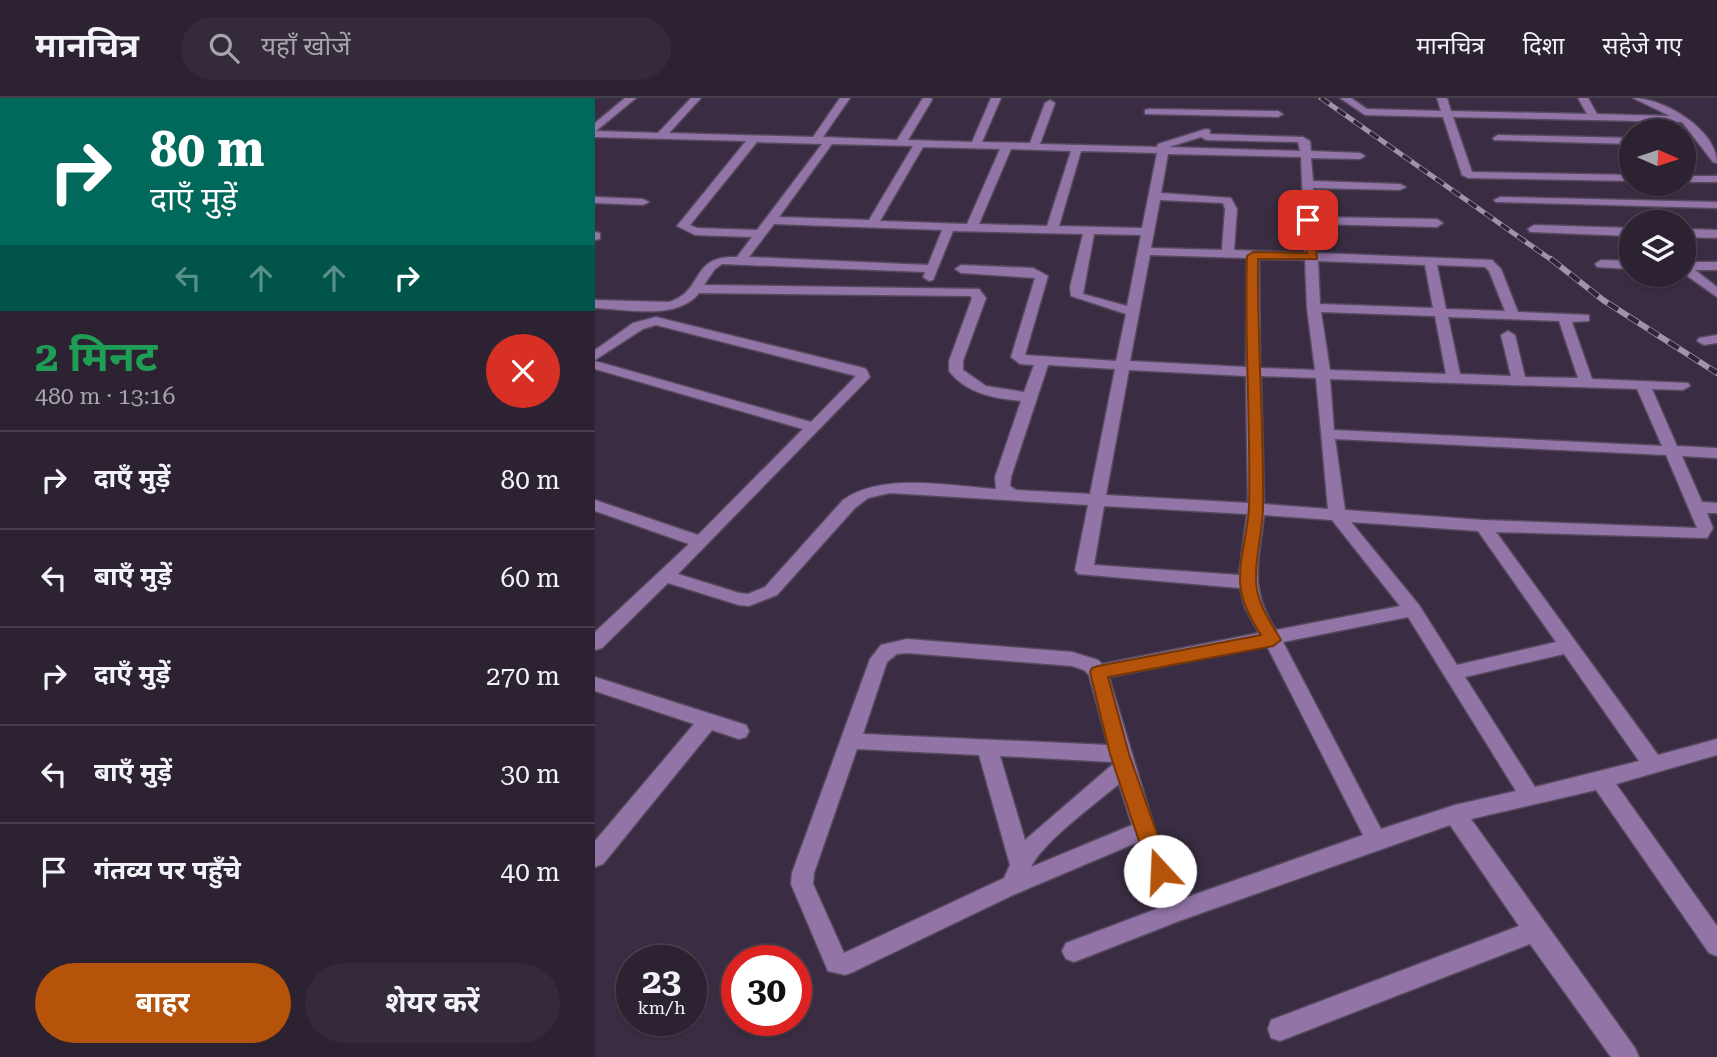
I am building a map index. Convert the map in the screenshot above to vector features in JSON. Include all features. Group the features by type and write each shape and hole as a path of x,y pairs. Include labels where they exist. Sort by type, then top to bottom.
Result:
{"street":[{"path":"595,128 631,98"},
{"path":"662,135 696,98"},
{"path":"740,261 772,219 823,139 845,98"},
{"path":"976,144 996,98"},
{"path":"1147,124 1151,98"},
{"path":"1345,98 1366,112 1447,115 1524,112 1685,119"},
{"path":"1442,98 1468,175 1619,178"},
{"path":"1583,98 1594,117"},
{"path":"1638,98 1685,119"},
{"path":"901,142 927,100"},
{"path":"1206,141 1205,116 1215,107 1216,100"},
{"path":"1034,146 1050,103"},
{"path":"1149,112 1278,114"},
{"path":"1696,132 1717,160"},
{"path":"595,134 1163,151 1206,141"},
{"path":"755,137 684,226 695,231 760,234"},
{"path":"1498,138 1619,141"},
{"path":"1148,150 1206,141 1305,141 1314,308 1337,515 1413,610 1530,796"},
{"path":"1696,142 1717,143"},
{"path":"873,223 920,143"},
{"path":"972,227 1007,146"},
{"path":"1052,230 1077,148"},
{"path":"1163,151 1125,364 1084,570 1248,582"},
{"path":"1306,155 1360,156"},
{"path":"1696,179 1717,179"},
{"path":"1307,184 1400,187"},
{"path":"1154,196 1227,200 1231,209 1228,254"},
{"path":"595,200 643,202"},
{"path":"1500,200 1717,205"},
{"path":"772,219 1147,232"},
{"path":"1308,220 1437,223"},
{"path":"922,292 949,227"},
{"path":"1534,229 1619,232"},
{"path":"1089,232 1076,287 1077,296 1134,312"},
{"path":"1696,233 1717,234"},
{"path":"1145,251 1430,260 1493,266 1513,316"},
{"path":"1253,256 1251,313 1255,372 1256,509 1248,582 1254,610 1273,640 1376,840"},
{"path":"1430,260 1454,379"},
{"path":"595,304 669,306 689,298 715,262 933,269"},
{"path":"1601,264 1619,265"},
{"path":"1696,266 1717,266"},
{"path":"961,270 1033,272 1042,276 1018,357 1025,361 1255,372 1683,386"},
{"path":"1696,276 1717,293"},
{"path":"695,289 978,294 956,361 956,371 972,385 987,393 1030,397"},
{"path":"1314,308 1441,315 1584,318"},
{"path":"1564,317 1587,384"},
{"path":"595,356 638,326 656,321 861,372 863,377 701,542 595,643"},
{"path":"1508,335 1519,381"},
{"path":"1013,495 1004,491 1001,485 1042,361"},
{"path":"595,365 813,427"},
{"path":"664,576 749,600 771,591 849,504 863,494 890,488 1256,509 1483,526 1701,534 1706,528 1643,385"},
{"path":"1327,434 1717,453"},
{"path":"595,505 701,542"},
{"path":"1696,507 1717,508"},
{"path":"1483,526 1653,765"},
{"path":"1098,672 1273,640 1413,610"},
{"path":"1144,830 1012,885 845,964 836,963 801,884 808,854 884,651 893,646 1072,659 1091,665 1098,672 1144,830 1175,912"},
{"path":"1453,673 1568,646"},
{"path":"595,684 739,731"},
{"path":"595,857 708,721"},
{"path":"849,741 987,748 1122,760"},
{"path":"1074,951 1175,912 1455,814 1601,780 1716,747"},
{"path":"987,748 1021,865"},
{"path":"1012,885 1027,852 1122,760"},
{"path":"1601,780 1717,945"},
{"path":"1455,814 1535,932 1626,1057"},
{"path":"1280,1030 1535,932"}],"railway":[{"path":"1321,98 1553,261"},
{"path":"1551,259 1603,300 1717,373"}],"route":[{"path":"1160,871 1119,754 1098,672 1273,640 1254,610 1248,582 1256,509 1255,372 1251,313 1253,256 1313,256 1308,220"}]}
